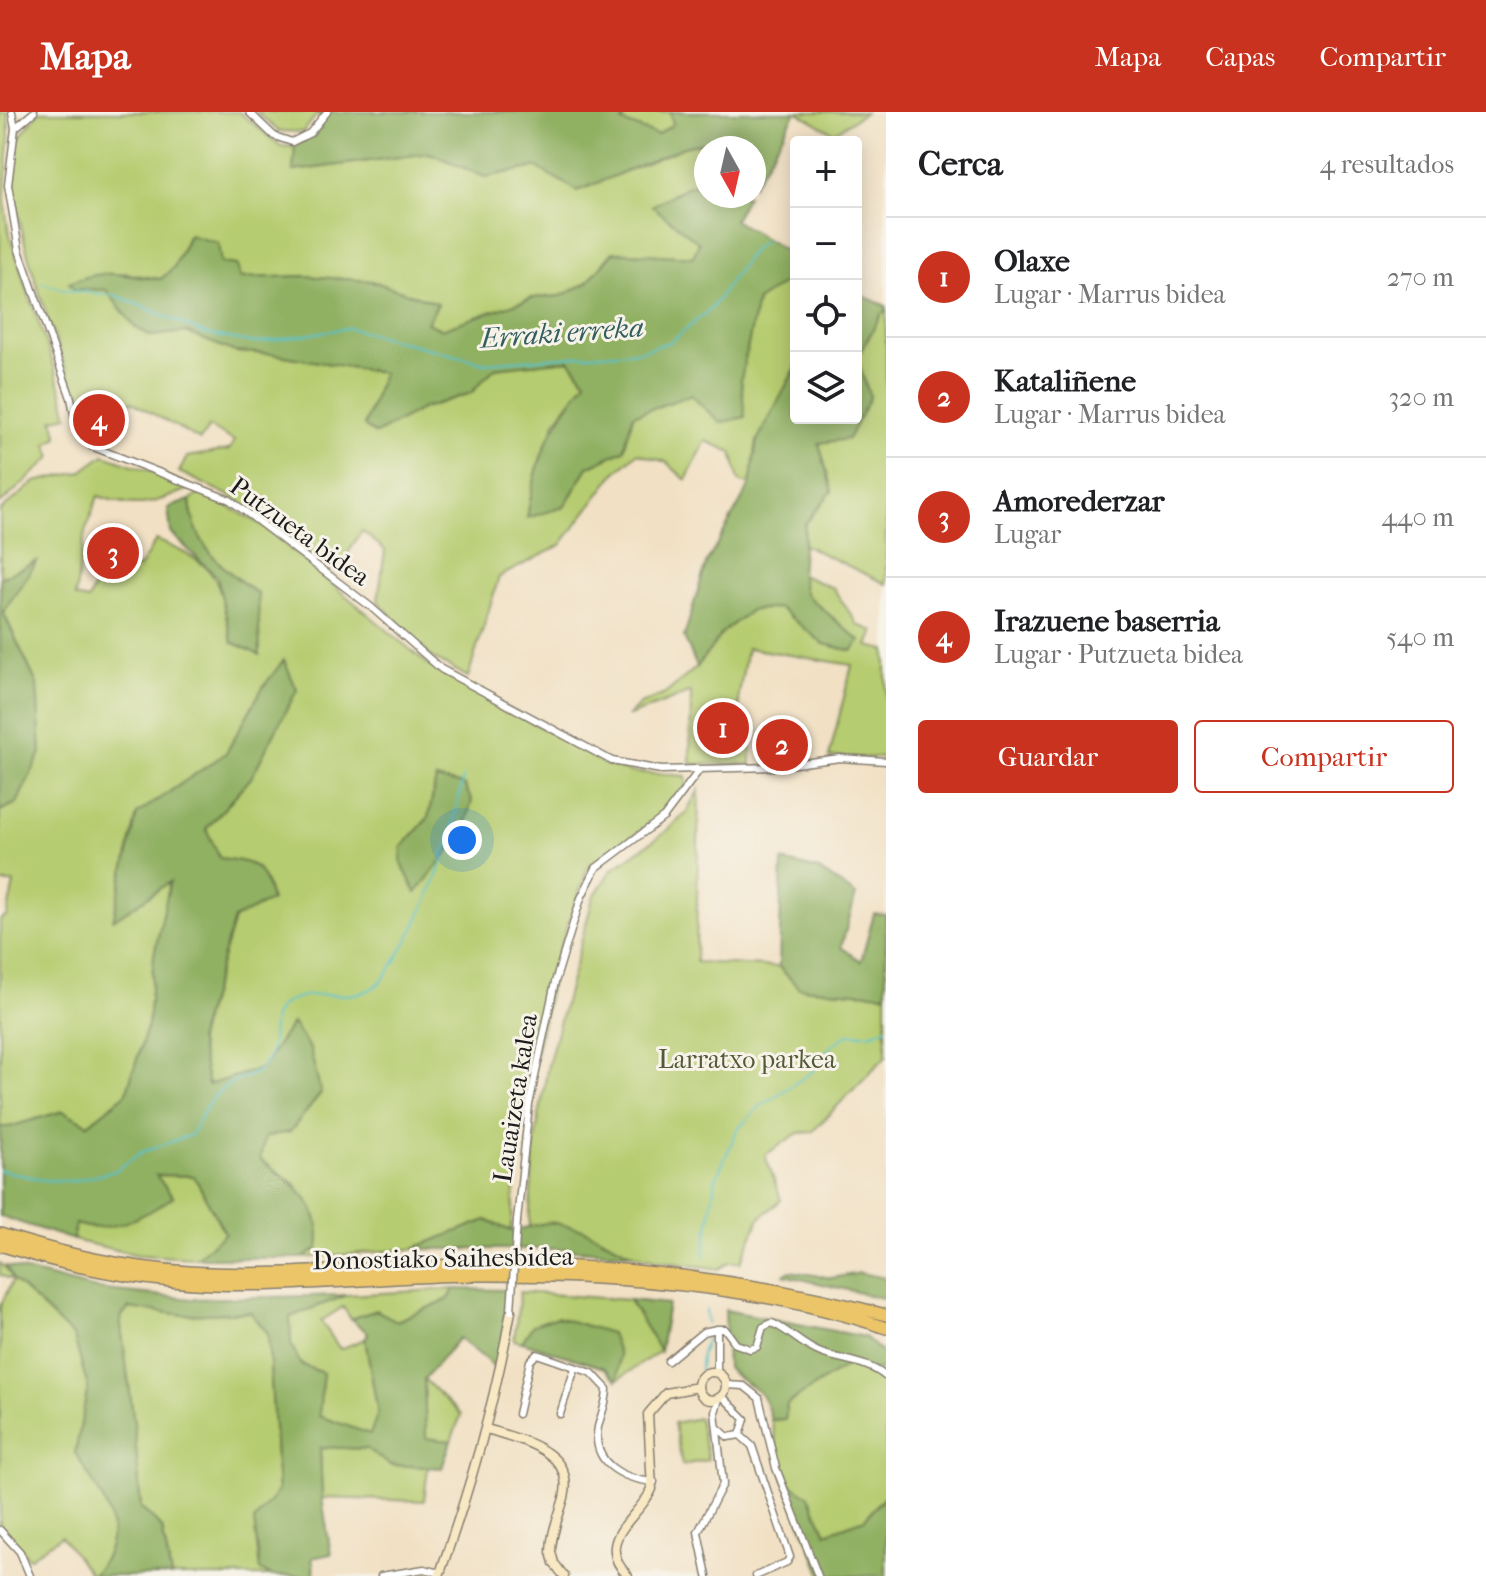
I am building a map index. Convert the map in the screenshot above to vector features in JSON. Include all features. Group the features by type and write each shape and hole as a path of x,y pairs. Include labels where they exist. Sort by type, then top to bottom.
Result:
{"highway":[{"name":"Donostiako Saihesbidea","path":"0,1234 74,1256 176,1271 256,1273 473,1265 592,1268 754,1287 886,1315"},
{"name":"Donostiako Saihesbidea","path":"0,1245 103,1272 188,1282 256,1284 487,1275 658,1284 798,1306 886,1328"}],"street":[{"name":"Putzueta bidea","path":"12,112 15,128 8,185 19,250 71,398 77,429 85,441 230,500 371,607 441,669 612,761 636,767 679,769 773,767 840,758 886,761"},
{"path":"15,128 34,112"},
{"path":"249,112 274,136 292,142 310,133 327,112"},
{"path":"679,769 690,775 692,783"},
{"name":"Lauaizeta kalea","path":"381,1576 424,1569 440,1574 460,1524 487,1429 511,1311 529,1105 555,982 581,898 596,868 658,823 700,769"},
{"path":"668,1361 703,1332 717,1329 725,1329 736,1344 750,1349 757,1347 763,1327 772,1323 810,1348 873,1367 886,1377"},
{"path":"717,1329 717,1373 726,1385 744,1386 759,1398 776,1468 818,1576"},
{"path":"518,1414 530,1361 537,1354 599,1377 607,1389 597,1433 597,1444 604,1462 616,1471 654,1482"},
{"path":"560,1414 575,1368"},
{"path":"698,1387 704,1375 717,1373"},
{"path":"707,1576 698,1532 721,1493 715,1412 726,1385"},
{"path":"625,1576 616,1559 618,1538 627,1519 649,1497 654,1482 646,1421 652,1406 666,1393 698,1387"},
{"path":"698,1387 705,1398 720,1397 745,1419 740,1435"},
{"path":"718,1428 728,1437 740,1435"},
{"path":"487,1429 543,1449 562,1468 566,1487 551,1552 554,1563 564,1576"},
{"path":"740,1435 752,1446 790,1557 787,1562 756,1576"},
{"path":"0,1530 20,1552 30,1576"},
{"path":"618,1538 625,1576"}],"green space":[{"path":"0,112 7,112 9,125 5,194 7,222 68,416 53,419 58,437 47,444 52,457 0,504"},
{"path":"38,112 239,112 281,146 295,147 293,171 430,153 485,177 536,167 578,191 694,145 694,185 688,186 699,244 693,257 613,252 587,283 561,296 532,298 441,329 427,323 438,304 372,281 305,276 240,278 188,236 174,267 161,279 124,273 74,289 106,289 135,327 151,336 186,332 235,352 273,354 383,373 364,426 375,434 421,409 471,393 495,367 569,360 586,381 554,423 564,507 588,467 624,450 633,415 691,395 720,422 744,417 741,379 757,301 787,281 790,283 790,378 757,441 750,485 739,481 732,452 706,441 686,480 666,462 637,453 615,473 561,545 499,577 468,677 431,657 378,601 385,550 362,531 336,572 230,496 179,472 187,457 229,450 234,441 209,427 200,440 132,402 78,402 33,272 16,200 14,168 17,142"},
{"path":"256,112 319,112 303,132 278,131"},
{"path":"319,112 628,112 622,122 657,135 673,124 670,112 796,112 766,163 766,136 694,136 694,145 578,191 536,167 485,177 430,153 293,171 295,147 321,128"},
{"path":"628,112 670,112 674,124 657,135 622,122"},
{"path":"797,112 865,112 834,133"},
{"path":"694,185 694,208 740,208 734,220 790,253 790,283 787,281 757,301 741,379 745,417 720,423 691,395 633,415 624,450 588,467 564,507 527,518 535,477 546,445 586,381 569,360 495,368 471,393 421,409 376,434 364,426 383,373 273,354 235,352 186,332 151,336 135,327 106,290 74,289 69,283 106,274 161,279 174,267 189,235 218,243 221,263 237,265 240,278 305,276 372,281 438,303 427,323 441,329 532,298 561,296 587,283 613,252 693,257 699,243 652,206"},
{"path":"862,296 886,306 886,312 882,313 862,349"},
{"path":"886,312 886,584 804,545 805,524 832,491 819,443 848,438 856,424 862,424 862,412 870,397 862,374 862,350 882,313"},
{"path":"862,373 870,397 862,412"},
{"path":"790,378 790,424 856,424 848,439 819,443 832,491 805,524 801,575 805,594 860,641 852,651 824,644 779,608 751,610 723,632 697,667 684,637 706,564 750,485 757,441"},
{"path":"104,455 182,482 188,489 144,504 124,503 98,496 85,532 75,597 88,600 105,563 139,568 156,540 194,558 213,576 219,588 232,642 258,594 212,555 197,531 190,500 202,492 259,523 430,666 612,766 630,772 686,776 687,785 656,820 589,865 556,958 520,1132 511,1231 486,1220 412,1249 302,1258 318,1249 296,1185 259,1159 292,1023 262,1068 208,1085 198,1039 234,919 271,900 260,872 249,864 220,859 206,829 251,778 296,690 284,660 263,687 226,753 137,814 114,919 171,880 154,955 148,1024 126,1094 88,1124 63,1111 0,1127 0,920 7,916 14,883 0,883 0,811 17,803 37,684 3,612 36,563 0,578 0,511 35,482 81,472","holes":["436,779 463,833 402,847 428,818"]},
{"path":"190,500 197,531 212,555 258,594 260,655 232,642 217,577 171,533 168,508"},
{"path":"37,561 3,612 37,684 41,753 17,803 0,811 0,578"},
{"path":"801,575 833,588 858,625 874,631 868,646 886,650 886,758 829,757 852,665 747,648 739,694 740,744 751,745 751,764 690,764 691,692 627,717 640,704 665,694 697,667 723,632 751,610 779,608 824,644 860,641 805,594"},
{"path":"284,660 297,690 251,778 206,829 220,858 241,861 260,872 271,900 234,919 198,1039 208,1085 262,1068 292,1023 310,1049 321,1093 290,1132 265,1137 260,1159 295,1186 311,1206 317,1218 318,1249 302,1258 196,1258 225,1233 194,1176 156,1175 173,1197 139,1217 113,1226 100,1228 75,1224 73,1240 0,1216 0,1127 63,1111 88,1124 126,1094 148,1024 154,955 170,882 113,920 137,814 226,753 263,687"},
{"path":"436,779 464,785 472,801 463,833 416,893 401,862 402,847 428,818"},
{"name":"Larratxo parkea","path":"699,790 696,962 779,967 799,988 886,994 886,1056 812,1132 798,1133 765,1155 781,1200 759,1219 741,1262 730,1262 719,1269 643,1257 571,1227 545,1224 529,1227 534,1146 548,1065 593,898 611,870 664,833 685,814"},
{"path":"782,861 819,870 856,895 841,947 861,961 874,914 886,915 886,994 799,988 779,967"},
{"path":"154,1175 194,1176 225,1234 196,1258 138,1255 73,1240 75,1224 173,1197"},
{"path":"486,1220 511,1231 550,1222 583,1229 633,1254 563,1249 412,1249"},
{"path":"0,1263 74,1337 88,1387 76,1453 103,1500 112,1529 104,1560 91,1576 61,1536 29,1558 0,1526 0,1306 13,1280 0,1275"},
{"path":"6,1266 96,1289 192,1299 347,1295 290,1317 291,1344 300,1364 323,1373 319,1416 370,1434 378,1413 365,1339 368,1333 351,1319 376,1310 397,1321 449,1299 454,1289 506,1290 503,1337 496,1368 459,1338 424,1379 426,1438 451,1441 442,1468 390,1465 367,1449 320,1447 322,1498 331,1554 312,1558 315,1576 272,1576 260,1570 254,1521 278,1491 268,1333 250,1312 185,1315 129,1308 120,1318 141,1508 162,1528 171,1576 91,1576 104,1560 112,1529 103,1500 75,1453 88,1387 74,1337 13,1280"},
{"path":"790,1271 832,1278 860,1273 886,1278 886,1299 784,1275"},
{"path":"454,1289 449,1299 396,1321 376,1310 351,1319 343,1307 321,1321 340,1349 365,1339 378,1413 371,1435 318,1416 323,1373 300,1364 291,1344 289,1317 347,1295"},
{"path":"520,1292 629,1300 660,1351 617,1380 619,1355 533,1325 522,1342 514,1340"},
{"path":"629,1300 668,1304 660,1351"},
{"path":"129,1308 185,1315 250,1312 268,1333 278,1491 260,1570 272,1576 171,1576 162,1528 141,1508 120,1318"},
{"path":"725,1310 865,1337 886,1356 886,1371 847,1365 787,1404 785,1419 771,1420 759,1393 727,1368"},
{"path":"557,1317 611,1333 619,1355 617,1380 604,1368 522,1342 533,1325"},
{"path":"847,1365 872,1369 886,1380 886,1494 865,1519 826,1533 809,1496 785,1481 771,1420 785,1419 787,1404"},
{"path":"424,1379 461,1415 451,1441 426,1439"},
{"path":"699,1418 708,1460 682,1465 674,1423"},
{"path":"320,1447 367,1449 390,1465 428,1467 424,1501 322,1498"},
{"path":"785,1481 809,1496 826,1533 865,1519 886,1494 886,1576 822,1576"}],"waterway":[{"name":"Erraki erreka","path":"42,283 65,290 118,296 206,334 256,343 348,328 485,363 641,351 670,342 711,309 753,249 765,241"},
{"path":"0,1170 44,1180 73,1181 115,1171 142,1152 191,1135 218,1093 231,1083 256,1072 269,1056 274,1020 280,1007 307,996 359,993 380,983 403,948 433,886 448,844 463,777"},
{"path":"704,1256 715,1181 737,1130 758,1108 812,1072 831,1046 849,1034 870,1034 886,1028"},
{"path":"706,1310 707,1323"},
{"path":"700,1370 701,1354 708,1336"}],"place":[{"name":"Irazuene baserria","path":"99,420"},
{"name":"Amorederzar","path":"113,553"},
{"name":"Olaxe","path":"723,728"},
{"name":"Kataliñene","path":"782,745"}]}
